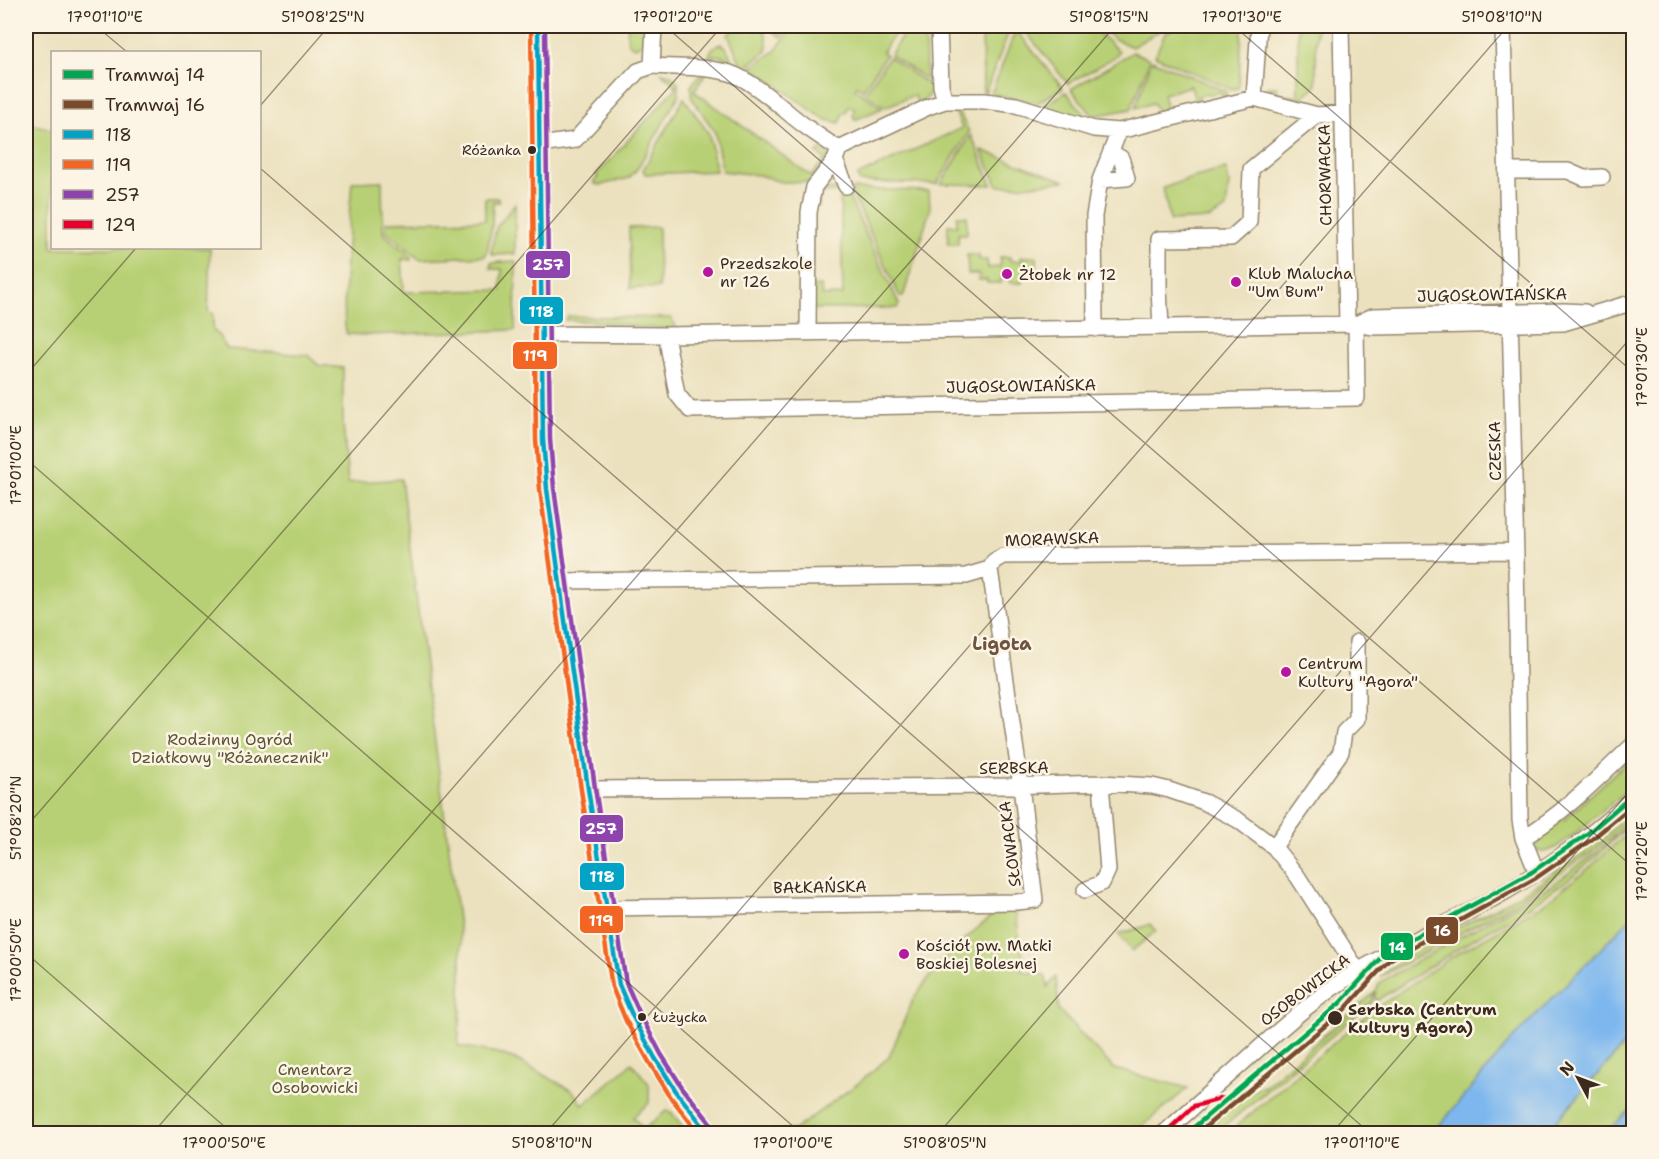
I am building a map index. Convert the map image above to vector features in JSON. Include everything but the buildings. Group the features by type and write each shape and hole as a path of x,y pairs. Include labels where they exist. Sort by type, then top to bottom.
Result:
{"street":[{"path":"538,26 543,439 547,489 606,908 619,985 630,1010 655,1058 709,1134"},
{"path":"652,66 654,26"},
{"path":"939,26 940,86 945,101"},
{"path":"1254,98 1259,26"},
{"name":"CHORWACKA","path":"1341,26 1342,113 1351,324"},
{"name":"CZESKA","path":"1503,26 1520,821 1523,838 1537,873"},
{"path":"540,145 574,140 638,71 652,66 701,68 730,73 742,78 774,101 837,155 846,186"},
{"path":"808,333 809,212 814,187 837,155 928,106 945,101 985,101 1016,105 1094,129 1119,131 1254,98 1317,115 1342,113"},
{"path":"1161,327 1159,240 1231,238 1249,222 1251,169 1317,115"},
{"path":"1095,329 1094,216 1100,180 1119,131"},
{"path":"1100,180 1127,178 1121,158 1112,153"},
{"path":"1507,171 1568,171 1584,178 1602,177"},
{"name":"JUGOSŁOWIAŃSKA","path":"542,334 666,335 1351,324 1373,316 1436,320 1511,319 1563,323 1634,303"},
{"name":"JUGOSŁOWIAŃSKA","path":"666,335 677,394 690,410 1357,398 1351,324"},
{"name":"MORAWSKA","path":"561,581 966,576 990,569 994,561 1002,556 1516,551"},
{"name":"SŁOWACKA","path":"990,569 1035,900"},
{"path":"1274,847 1341,752 1344,732 1357,719 1357,642"},
{"path":"1523,838 1586,789 1634,744"},
{"path":"1085,890 1102,883 1108,870 1101,783"},
{"name":"SERBSKA","path":"588,789 1021,786 1101,783 1152,786 1204,802 1238,820 1274,847 1298,877 1358,971"},
{"name":"OSOBOWICKA","path":"1163,1134 1303,1010 1358,971 1537,873 1613,816 1634,797"},
{"name":"BAŁKAŃSKA","path":"606,908 1035,900"}],"green space":[{"path":"628,26 645,26 642,44 635,47 630,44 627,38"},
{"path":"741,26 760,27 767,37 767,51 743,68 728,35"},
{"path":"766,26 894,26 899,29 882,52 886,55 863,90 857,86 855,89 882,108 855,120 853,115 855,110 849,106 846,113 843,113 840,123 824,119 751,67 775,51 789,32 786,30 781,37"},
{"path":"905,26 925,26 926,79 890,55 904,33"},
{"path":"982,26 1011,26 985,93 983,92"},
{"path":"1021,26 1090,26 1119,51 1116,56 1068,84"},
{"path":"1098,26 1168,26 1132,47 1114,39"},
{"path":"1179,26 1242,26 1238,88 1231,89 1155,56 1165,33"},
{"path":"1298,26 1316,26 1316,86 1301,98 1288,103 1267,94 1267,87 1277,87 1277,96 1298,96"},
{"path":"1017,31 1063,88 1037,103 991,94"},
{"path":"721,44 726,47 731,58 726,63 724,57 713,55 711,64 707,63 713,49"},
{"path":"1133,52 1150,59 1131,109 1093,116 1071,89"},
{"path":"889,57 930,86 926,99 918,104 914,95 885,107 865,93"},
{"path":"1152,60 1226,91 1226,100 1220,92 1198,96 1201,103 1196,104 1191,86 1163,94 1167,111 1159,113 1153,103 1135,108"},
{"path":"662,73 671,75 678,82 679,95 637,169 629,178 601,185 595,184 594,181 598,177 596,175 677,87"},
{"path":"706,73 694,91 811,176 825,159 817,153 822,149 828,153 829,157 813,181 781,182 759,175 722,171 715,132 691,97 691,86 700,74"},
{"path":"1066,92 1088,118 1088,120 1042,107"},
{"path":"684,98 709,134 716,171 645,174 643,170"},
{"path":"957,108 969,132 937,184 860,182 857,176 962,128 954,109"},
{"name":"Rodzinny Ogród Działkowy \"Różanecznik\"","path":"26,123 51,129 51,249 210,249 208,312 213,313 213,330 227,349 308,355 318,365 343,368 343,424 348,483 401,479 461,943 461,1008 458,1046 497,1053 515,1059 573,1091 583,1105 632,1063 649,1084 649,1103 633,1117 644,1129 666,1111 671,1112 688,1133 26,1133"},
{"path":"971,135 992,185 941,184"},
{"path":"981,150 1065,181 999,186"},
{"path":"1226,169 1229,183 1226,209 1209,219 1170,221 1163,188"},
{"path":"382,181 383,233 411,257 411,260 402,259 404,292 501,290 502,269 491,269 491,263 514,261 516,262 515,330 347,334 345,287 352,182"},
{"path":"821,189 839,189 847,193 899,304 897,308 813,309 812,287 821,286 822,296 843,295 840,192 819,193 819,207 814,207 817,193"},
{"path":"851,189 929,191 930,210 903,297 900,297"},
{"path":"485,198 498,198 499,202 493,202 492,225 485,256 419,259 386,231 386,222 485,220"},
{"path":"515,203 515,254 493,255 491,252 496,228"},
{"path":"957,216 967,216 967,234 958,234 958,244 948,244 948,225 957,225"},
{"path":"658,227 659,288 630,288 629,228"},
{"path":"967,255 979,255 979,260 987,260 988,268 1000,267 1000,257 1010,257 1010,261 1021,261 1021,257 1037,257 1037,274 1022,274 1022,283 1010,283 1009,279 1001,279 1001,283 987,283 987,280 979,280 979,274 968,274"},
{"path":"568,316 671,318 677,328 646,328 606,322 565,320"},
{"path":"1633,756 1633,785 1555,848 1542,852 1535,850 1534,843 1539,836 1562,819 1564,820"},
{"path":"1633,811 1633,818 1591,852 1540,887 1380,977 1421,947 1517,896 1552,874 1602,838"},
{"path":"1633,821 1569,879 1513,917 1481,934 1376,1001 1376,990 1382,981 1552,885"},
{"path":"1633,828 1633,916 1515,1036 1433,1133 1227,1134 1370,1012 1453,956 1542,905 1589,868"},
{"path":"1015,910 1023,958 1021,971 1045,975 1048,987 1056,977 1059,1010 1114,1069 1188,1088 1134,1133 741,1133 794,1130 861,1081 889,1057 913,999 944,958 997,911"},
{"path":"1150,924 1156,931 1132,951 1118,934 1143,927"},
{"path":"1375,992 1372,1002 1216,1133 1201,1133 1240,1100 1260,1086 1264,1087"},
{"path":"1633,1035 1633,1107 1606,1133 1545,1134"}],"water":[{"path":"1633,916 1633,1035 1545,1133 1433,1133 1515,1036"},
{"path":"1633,1107 1633,1133 1606,1133"}],"tram line":[{"name":"14","path":"1186,1134 1340,1003 1384,954 1532,872 1587,834 1634,794"},
{"name":"16","path":"1197,1134 1345,1009 1389,960 1536,878 1591,840 1634,804"}],"transit line":[{"name":"119","path":"531,26 536,440 540,490 581,790 612,987 626,1021 649,1062 670,1096 699,1134"},
{"name":"118","path":"538,26 543,439 547,489 588,789 619,985 655,1058 676,1091 709,1134"},
{"name":"257","path":"545,26 550,439 554,488 595,788 626,983 661,1054 682,1087 715,1129"},
{"name":"129","path":"1164,1134 1194,1106 1236,1095 1343,1005 1385,957 1537,873 1613,816 1634,797"}],"place":[{"name":"Różanka","path":"532,150"},
{"name":"Przedszkole nr 126","path":"708,272"},
{"name":"Żłobek nr 12","path":"1007,274"},
{"name":"Klub Malucha \"Um Bum\"","path":"1236,282"},
{"name":"Centrum Kultury \"Agora\"","path":"1286,672"},
{"name":"Kościół pw. Matki Boskiej Bolesnej","path":"904,954"},
{"name":"Łużycka","path":"642,1017"},
{"name":"Serbska (Centrum Kultury Agora)","path":"1335,1018"}],"district":[{"name":"Ligota","path":"1002,644"}],"park label":[{"name":"Cmentarz Osobowicki","path":"315,1078"}]}
